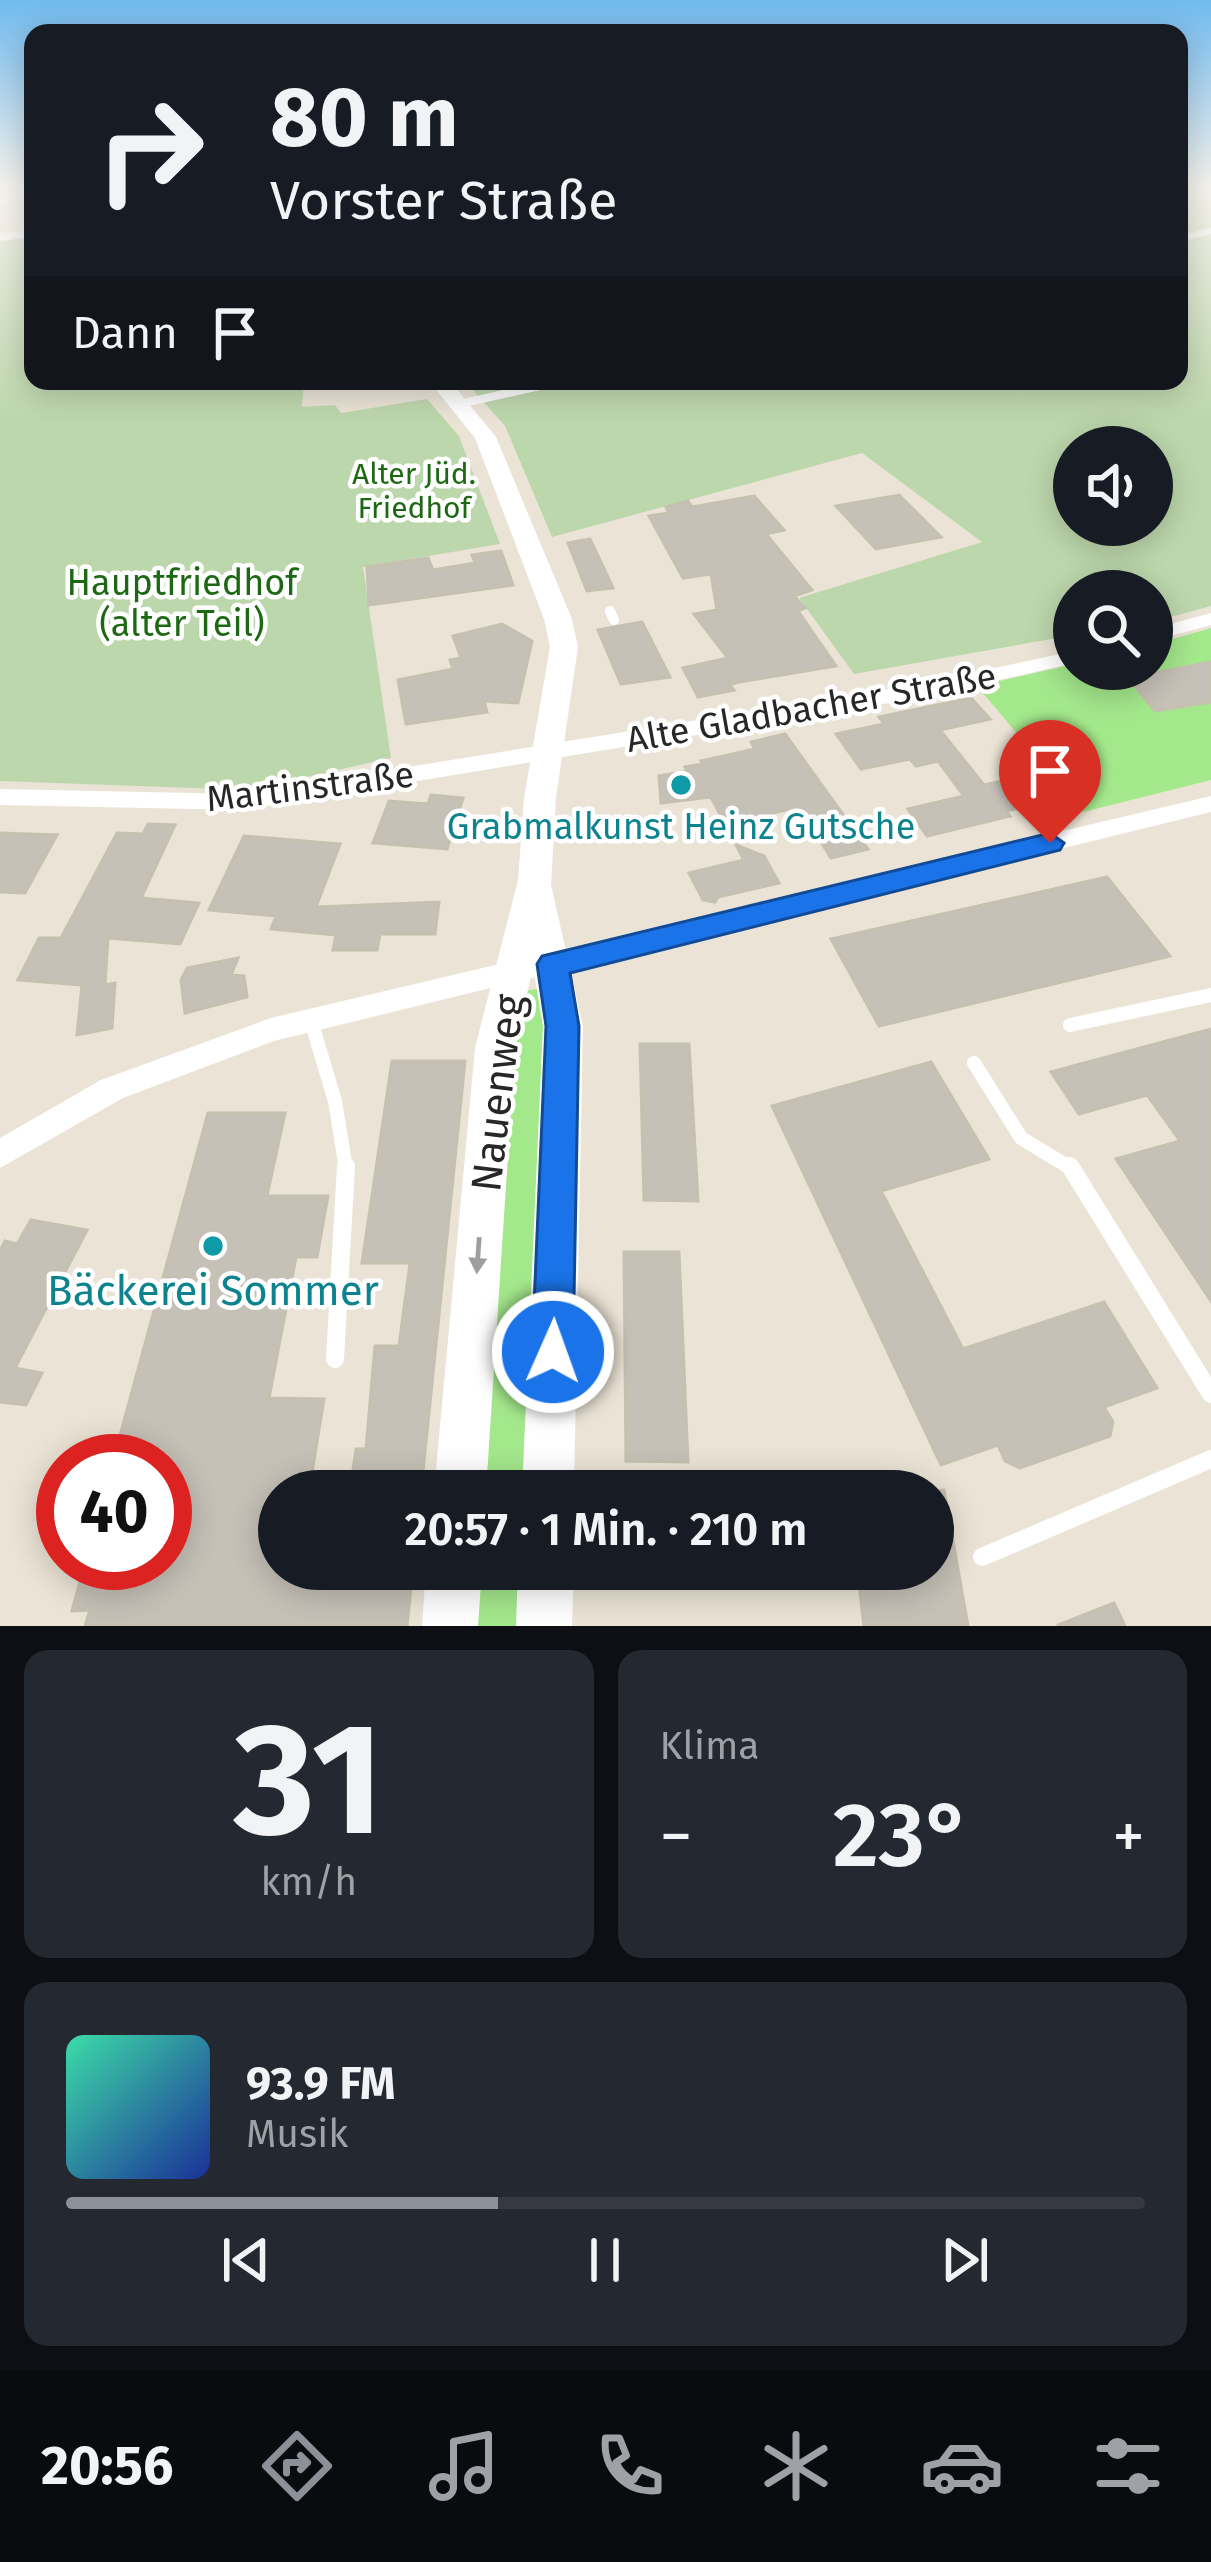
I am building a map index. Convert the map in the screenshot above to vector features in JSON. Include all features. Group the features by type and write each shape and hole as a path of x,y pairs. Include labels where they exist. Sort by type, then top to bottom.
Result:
{"street":[{"name":"Nauenweg","path":"447,390 485,437 562,631 535,880 533,969 495,1048 462,1470"},
{"path":"1173,629 1211,619"},
{"name":"Alte Gladbacher Straße","path":"546,753 942,687 1053,662"},
{"name":"Martinstraße","path":"0,797 242,802 546,753"},
{"path":"0,1154 112,1089 311,1020 1211,804"},
{"name":"Nauenweg","path":"533,969 562,1026 549,1470"},
{"path":"450,1626 453,1590"},
{"path":"544,1626 545,1590"}],"lane":[{"path":"459,404 522,390"},
{"path":"1070,1025 1211,994"},
{"path":"311,1020 335,1101 346,1168 335,1359"},
{"path":"974,1063 1021,1138 1070,1166 1211,1394"},
{"path":"982,1557 1211,1459"}],"green space":[{"name":"Hauptfriedhof (alter Teil)","path":"0,266 24,266 24,390 303,390 302,407 335,405 341,413 427,399 459,436 500,544 363,567 391,758 248,790 0,781"},
{"path":"1188,266 1211,266 1211,606 1173,616 1173,570 1053,570 1053,639 854,674 799,598 982,542 862,453 552,537 505,426 473,390 1188,390"},
{"path":"1211,628 1211,780 1083,812 977,686 1053,669 1053,690 1173,690 1173,639"},
{"path":"537,989 544,999 533,1470 479,1470 509,1045 524,991"},
{"path":"470,1590 528,1590 526,1626 467,1626"}],"building":[{"path":"899,495 941,537 876,549 836,506"},
{"path":"754,496 784,530 766,534 812,590 794,596 805,608 798,611 836,666 739,682 729,685 734,690 698,697 683,668 728,658 694,614 717,610 711,574 683,578 649,516 669,513 666,507 688,501 692,507"},
{"path":"590,539 613,588 587,591 568,543"},
{"path":"501,551 513,585 369,605 367,567 428,558 433,570 475,563 472,555"},
{"path":"642,622 670,677 621,684 598,630"},
{"path":"502,624 532,641 518,703 484,701 487,712 406,724 398,680 453,669 450,660 461,658 453,636"},
{"path":"1211,662 1211,702 1155,711 1138,690 1173,690 1173,669"},
{"path":"971,698 990,719 940,730 984,785 1048,771 1065,791 1054,793 1059,799 1006,811 1010,816 927,836 908,809 964,796 938,761 916,766 910,759 861,769 836,734 884,724 879,717"},
{"path":"785,734 868,849 831,858 799,807 725,824 711,797 661,803 659,776 755,749 751,742"},
{"path":"431,795 463,798 447,849 373,843 389,801 428,804"},
{"path":"148,824 175,825 141,898 199,903 180,944 108,938 105,985 115,983 112,1028 77,1035 82,985 18,980 39,938 61,938 117,833 143,834"},
{"path":"0,833 57,835 25,893 0,892"},
{"path":"244,836 340,844 316,907 439,902 435,934 380,934 377,950 333,950 336,935 271,929 276,916 209,910"},
{"path":"736,845 764,856 779,883 718,897 715,902 703,900 689,873 744,860"},
{"path":"1107,877 1170,956 879,1026 831,939"},
{"path":"238,958 231,975 244,976 247,997 185,1013 181,980 187,968"},
{"path":"1211,1029 1211,1301 1116,1159 1180,1141 1147,1095 1079,1114 1051,1072"},
{"path":"640,1044 689,1044 698,1201 644,1200"},
{"path":"392,1061 465,1061 423,1470 353,1470 356,1449 366,1449 375,1346 399,1346 410,1263 362,1263"},
{"path":"931,1062 989,1159 881,1191 963,1349 1104,1302 1157,1388 1104,1407 1113,1422 1110,1436 1020,1468 1005,1461 998,1445 941,1465 772,1106"},
{"path":"208,1113 285,1113 267,1196 328,1196 317,1257 296,1257 269,1398 324,1399 312,1470 258,1470 258,1590 411,1590 407,1626 85,1626 90,1610 72,1611 78,1590 192,1590 192,1434 120,1434"},
{"path":"31,1220 87,1230 15,1368 42,1373 26,1405 0,1402 0,1251 5,1241 17,1244"},
{"path":"624,1252 679,1252 688,1462 626,1461"},
{"path":"954,1547 968,1626 864,1626 860,1590 954,1590"},
{"path":"1114,1603 1125,1626 1058,1626 1058,1625"}],"place":[{"name":"Grabmalkunst Heinz Gutsche","path":"681,785"},
{"name":"Bäckerei Sommer","path":"213,1246"}],"route":[{"path":"553,1352 562,1026 553,964 1050,843"}],"park label":[{"name":"Alter Jüd. Friedhof","path":"414,491"}]}
